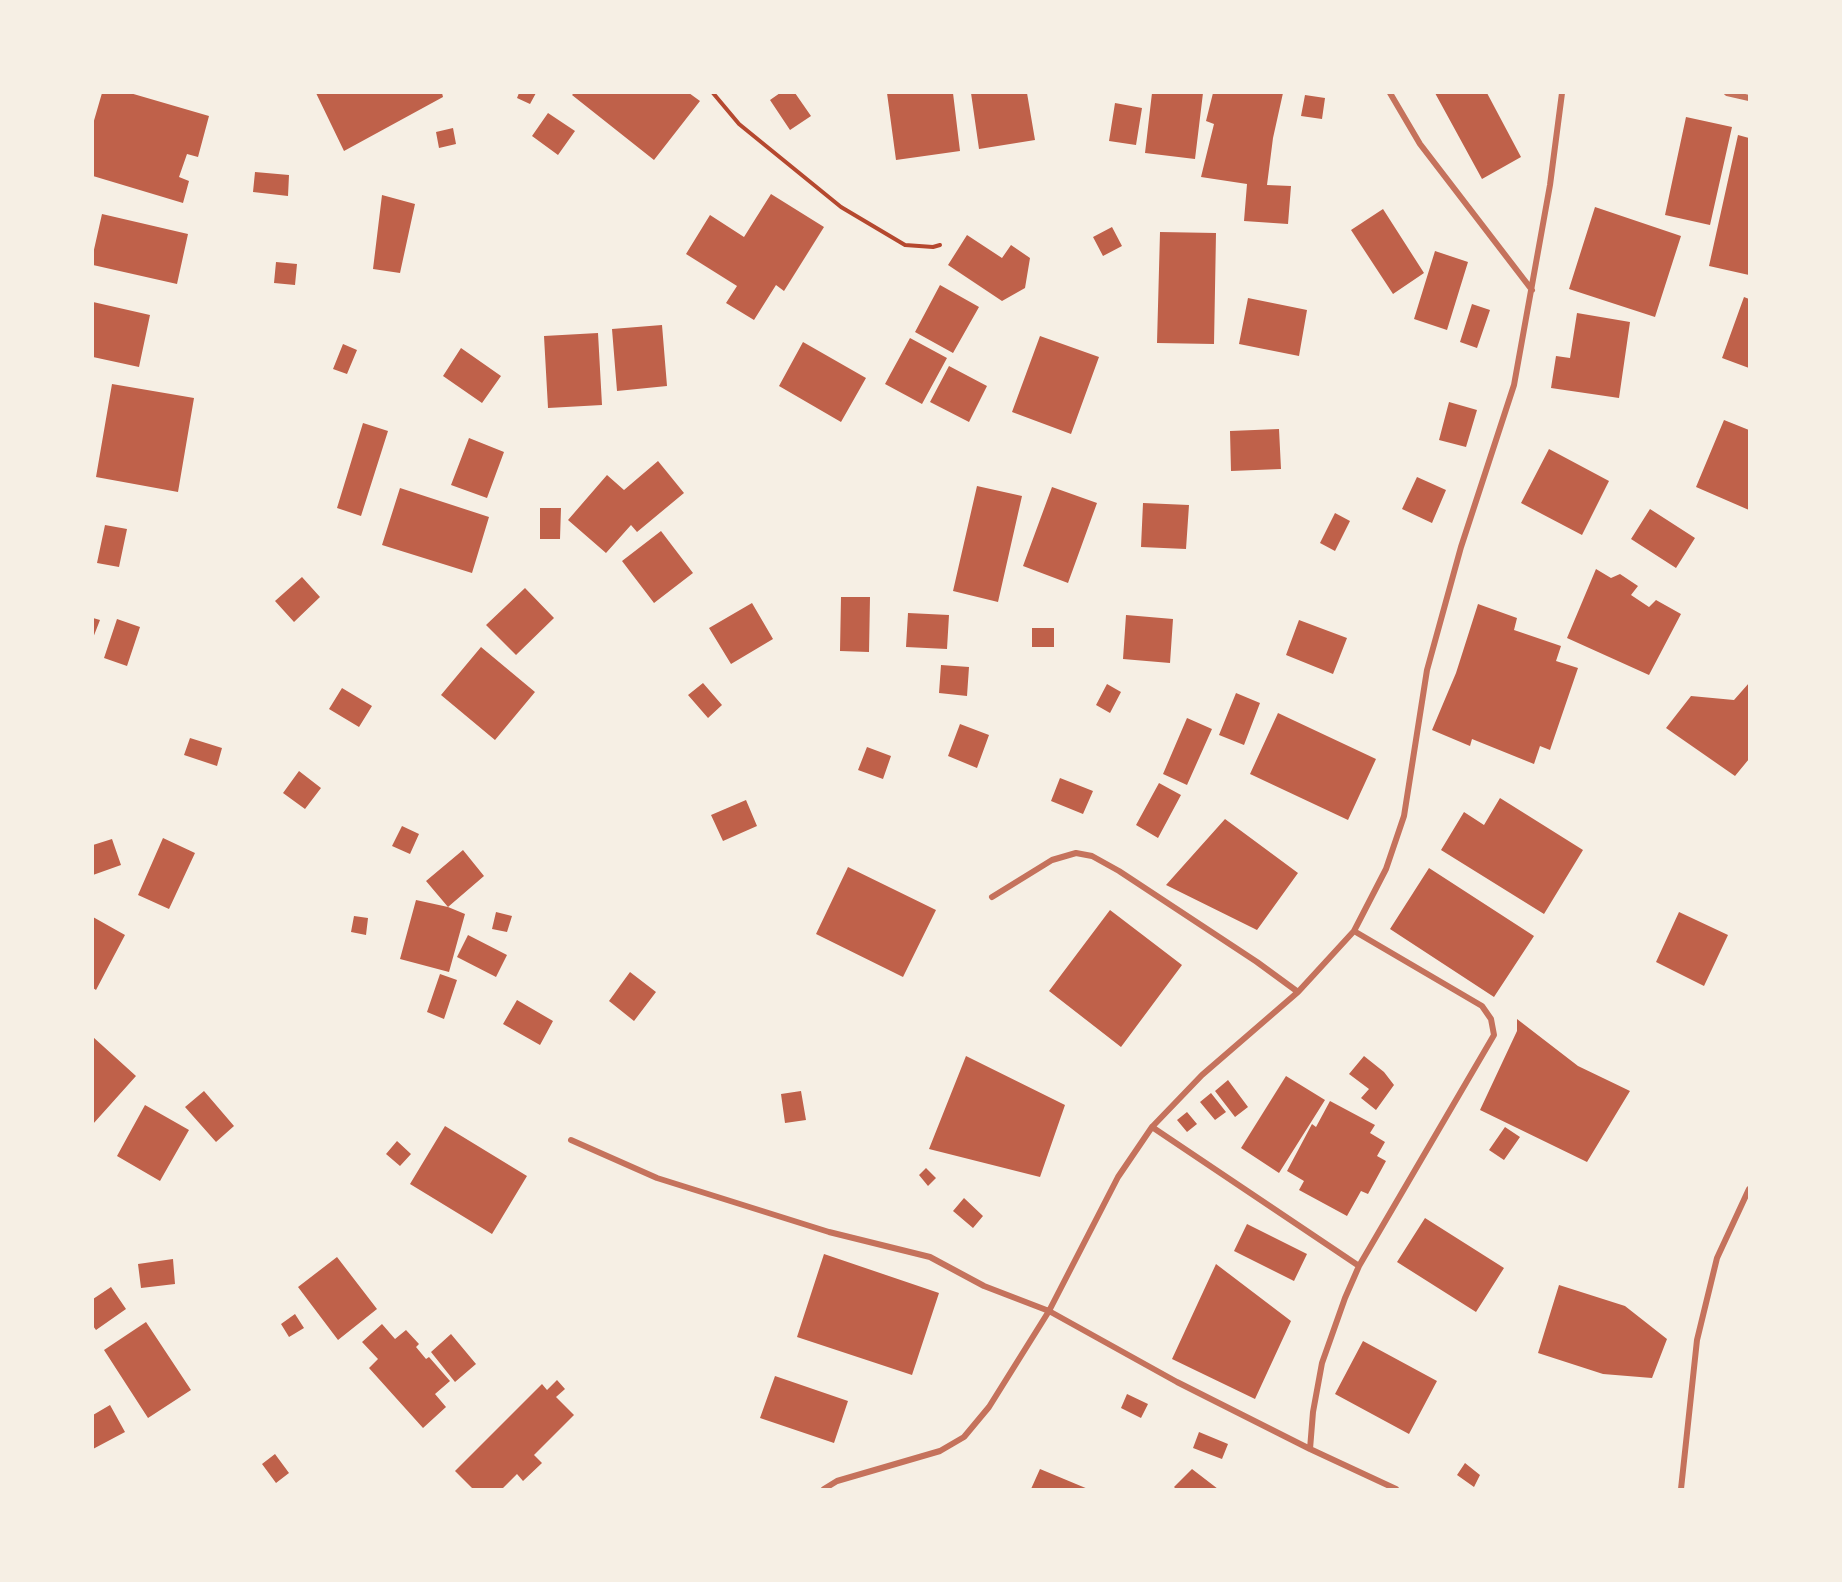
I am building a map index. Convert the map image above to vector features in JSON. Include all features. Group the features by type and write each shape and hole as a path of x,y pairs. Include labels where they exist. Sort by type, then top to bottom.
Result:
{"street":[{"path":"1390,93 1420,144 1532,290"},
{"path":"824,1489 837,1481 940,1451 964,1437 990,1407 1049,1311 1118,1177 1152,1127 1202,1075 1298,992 1354,931 1386,869 1404,816 1427,670 1461,547 1514,385 1550,185 1562,93"},
{"path":"1726,93 1749,98"},
{"path":"992,897 1053,860 1076,853 1092,856 1119,871 1257,962 1298,992"},
{"path":"1310,1449 1313,1412 1322,1363 1359,1266 1494,1035 1491,1019 1482,1006 1354,931"},
{"path":"1152,1127 1359,1266"},
{"path":"571,1140 657,1178 830,1232 930,1257 984,1286 1049,1311 1177,1382 1310,1449 1396,1489"},
{"path":"1681,1489 1697,1341 1717,1258 1749,1190"}],"path":[{"path":"713,93 739,124 841,207 905,245 933,247 940,245"}],"building":[{"path":"102,93 130,93 209,116 198,157 187,154 179,177 189,181 183,203 93,176 93,124"},
{"path":"316,93 442,93 443,97 344,151"},
{"path":"519,93 536,93 530,104 517,98"},
{"path":"574,93 689,93 700,101 654,160 572,95"},
{"path":"780,93 795,93 811,116 790,130 770,100"},
{"path":"887,93 953,93 960,151 896,160"},
{"path":"971,93 1027,93 1035,140 979,149"},
{"path":"1152,93 1203,93 1195,159 1145,153"},
{"path":"1213,93 1283,93 1273,138 1267,185 1291,186 1288,224 1244,221 1247,184 1201,177 1214,124 1206,121"},
{"path":"1435,93 1487,93 1521,157 1482,179"},
{"path":"1305,95 1325,98 1322,119 1301,116"},
{"path":"1115,103 1142,108 1136,145 1109,141"},
{"path":"548,113 575,131 558,155 532,136"},
{"path":"1686,117 1732,127 1710,225 1665,215"},
{"path":"453,128 456,144 439,148 436,132"},
{"path":"1738,135 1749,138 1749,275 1709,266"},
{"path":"255,172 289,175 288,196 253,192"},
{"path":"771,194 824,227 784,291 776,285 754,320 726,303 737,286 686,254 710,215 744,237"},
{"path":"382,195 415,204 400,273 373,269"},
{"path":"1595,207 1681,236 1655,317 1569,289"},
{"path":"1383,209 1424,273 1393,294 1351,230"},
{"path":"102,214 188,234 177,284 93,265 93,254"},
{"path":"1112,227 1122,246 1103,256 1093,237"},
{"path":"1160,232 1216,233 1214,344 1157,343"},
{"path":"967,235 1002,258 1011,245 1030,258 1025,288 1002,301 948,265"},
{"path":"1435,251 1468,262 1447,330 1414,319"},
{"path":"276,262 297,264 295,285 274,283"},
{"path":"940,285 979,307 953,353 915,332"},
{"path":"1744,297 1749,299 1749,368 1722,358"},
{"path":"1248,298 1307,310 1299,356 1239,344"},
{"path":"93,302 150,315 139,367 93,357"},
{"path":"1472,304 1490,310 1477,348 1460,342"},
{"path":"1577,313 1630,322 1619,398 1551,388 1556,356 1570,358"},
{"path":"662,325 667,386 617,391 612,329"},
{"path":"598,333 602,405 548,408 544,336"},
{"path":"1040,336 1099,357 1071,434 1012,412"},
{"path":"910,338 947,358 922,404 885,384"},
{"path":"803,342 866,378 841,422 779,386"},
{"path":"343,344 357,350 347,374 333,369"},
{"path":"461,348 501,376 482,403 443,376"},
{"path":"949,366 987,386 969,422 930,402"},
{"path":"112,384 194,398 178,492 96,477"},
{"path":"1449,402 1477,410 1466,447 1439,440"},
{"path":"1724,420 1749,430 1749,510 1696,487"},
{"path":"363,423 388,431 361,516 337,508"},
{"path":"1279,429 1281,469 1231,471 1230,431"},
{"path":"469,438 504,452 487,498 451,485"},
{"path":"1549,449 1609,481 1582,535 1521,503"},
{"path":"658,461 684,493 637,532 631,525 606,553 568,520 607,475 624,490"},
{"path":"1417,477 1446,490 1432,523 1402,509"},
{"path":"977,486 1022,496 998,602 953,591"},
{"path":"1052,487 1097,503 1068,583 1023,566"},
{"path":"400,488 489,517 472,573 382,545"},
{"path":"1143,503 1189,505 1186,549 1141,547"},
{"path":"540,508 561,508 560,539 540,539"},
{"path":"1650,509 1695,538 1676,568 1631,539"},
{"path":"1335,513 1350,521 1335,551 1320,543"},
{"path":"105,525 127,529 119,567 97,563"},
{"path":"661,531 693,573 654,603 622,561"},
{"path":"1596,569 1611,578 1620,574 1638,586 1631,595 1649,607 1656,600 1681,614 1649,675 1567,638"},
{"path":"302,577 320,597 294,622 275,601"},
{"path":"525,588 554,618 516,655 486,625"},
{"path":"841,597 870,597 869,652 840,651"},
{"path":"752,603 773,639 731,664 709,628"},
{"path":"1478,604 1517,618 1514,630 1561,646 1556,661 1578,668 1550,750 1540,746 1534,764 1472,739 1470,746 1432,730 1456,673"},
{"path":"908,613 949,615 947,649 906,647"},
{"path":"1126,615 1173,619 1170,663 1123,659"},
{"path":"93,618 100,620 93,638"},
{"path":"117,619 140,627 127,666 104,658"},
{"path":"1299,620 1347,638 1333,674 1286,655"},
{"path":"1032,628 1054,628 1054,647 1032,647"},
{"path":"481,647 535,692 495,740 441,695"},
{"path":"941,665 969,667 967,696 939,693"},
{"path":"703,683 722,705 708,718 688,695"},
{"path":"1749,683 1749,759 1735,776 1666,728 1691,696 1734,700"},
{"path":"1107,684 1121,692 1110,713 1096,705"},
{"path":"342,688 372,706 359,727 329,709"},
{"path":"1236,693 1260,703 1244,745 1219,735"},
{"path":"1278,713 1376,759 1348,820 1250,774"},
{"path":"1187,718 1212,729 1187,785 1163,774"},
{"path":"960,724 989,735 977,768 948,756"},
{"path":"190,738 222,748 217,766 184,755"},
{"path":"867,747 891,756 883,779 858,770"},
{"path":"299,771 321,788 305,809 283,793"},
{"path":"1060,778 1093,791 1083,814 1051,801"},
{"path":"1159,783 1181,795 1158,838 1136,825"},
{"path":"1500,798 1583,850 1544,914 1441,850 1464,812 1484,825"},
{"path":"746,800 757,826 723,841 711,815"},
{"path":"1225,819 1298,873 1257,930 1166,885"},
{"path":"402,826 419,834 410,854 392,846"},
{"path":"163,838 195,853 169,909 138,895"},
{"path":"112,839 121,865 93,875 93,845"},
{"path":"463,850 484,876 448,907 426,881"},
{"path":"848,867 936,910 903,977 816,934"},
{"path":"1429,868 1534,936 1494,997 1390,929"},
{"path":"416,900 448,907 465,914 449,972 400,959"},
{"path":"1110,910 1182,965 1121,1047 1049,991"},
{"path":"496,912 512,916 507,932 492,929"},
{"path":"1679,912 1728,935 1704,986 1656,962"},
{"path":"354,916 368,918 366,935 351,932"},
{"path":"93,917 125,935 96,990 93,988"},
{"path":"468,935 507,955 496,977 457,957"},
{"path":"630,972 656,992 634,1021 609,1001"},
{"path":"440,974 457,980 444,1019 427,1012"},
{"path":"517,1000 553,1021 540,1045 503,1024"},
{"path":"1517,1019 1578,1066 1630,1091 1587,1162 1480,1110 1517,1031"},
{"path":"93,1037 136,1076 93,1124"},
{"path":"966,1056 1065,1105 1040,1177 929,1149"},
{"path":"1364,1056 1384,1072 1394,1085 1376,1110 1361,1098 1369,1089 1349,1074"},
{"path":"1286,1076 1325,1100 1279,1173 1241,1148"},
{"path":"1228,1080 1248,1107 1235,1117 1215,1091"},
{"path":"204,1091 234,1126 216,1142 185,1107"},
{"path":"801,1091 806,1120 785,1123 781,1094"},
{"path":"1211,1093 1226,1112 1215,1120 1200,1102"},
{"path":"1330,1101 1375,1125 1370,1133 1385,1142 1377,1156 1386,1161 1368,1194 1361,1191 1347,1216 1299,1190 1304,1181 1287,1171 1312,1124 1316,1127"},
{"path":"145,1105 189,1130 160,1181 117,1156"},
{"path":"1187,1112 1197,1124 1187,1132 1177,1120"},
{"path":"445,1126 527,1176 492,1234 410,1184"},
{"path":"1505,1127 1520,1137 1504,1160 1489,1150"},
{"path":"397,1141 411,1154 400,1166 386,1154"},
{"path":"926,1168 936,1178 928,1186 919,1175"},
{"path":"964,1198 983,1216 973,1228 953,1211"},
{"path":"1425,1218 1504,1268 1476,1312 1397,1262"},
{"path":"1247,1224 1307,1254 1294,1281 1234,1251"},
{"path":"824,1254 939,1293 912,1375 797,1337"},
{"path":"337,1257 377,1309 338,1340 298,1287"},
{"path":"173,1259 175,1284 141,1288 138,1264"},
{"path":"1216,1264 1291,1321 1255,1399 1172,1359"},
{"path":"1559,1285 1625,1306 1667,1339 1652,1378 1603,1374 1538,1353"},
{"path":"111,1287 126,1309 96,1330 93,1326 93,1299"},
{"path":"295,1314 304,1328 289,1337 281,1324"},
{"path":"146,1322 191,1390 148,1418 104,1350"},
{"path":"382,1324 395,1339 406,1330 419,1344 416,1347 426,1359 429,1357 450,1381 435,1394 446,1407 423,1428 369,1368 378,1359 362,1342"},
{"path":"451,1334 476,1364 455,1382 431,1352"},
{"path":"1363,1341 1437,1381 1409,1434 1335,1394"},
{"path":"775,1376 848,1401 834,1443 760,1418"},
{"path":"557,1380 565,1389 556,1397 574,1415 534,1455 542,1463 523,1481 517,1474 502,1489 473,1489 455,1471 542,1384 547,1390"},
{"path":"1127,1394 1148,1404 1141,1418 1121,1408"},
{"path":"110,1405 125,1432 93,1449 93,1415"},
{"path":"1199,1432 1228,1444 1222,1459 1193,1448"},
{"path":"275,1454 289,1473 276,1483 262,1464"},
{"path":"1465,1463 1480,1475 1474,1487 1457,1475"},
{"path":"1040,1469 1088,1489 1031,1489"},
{"path":"1192,1469 1218,1489 1176,1489 1174,1487"}]}
